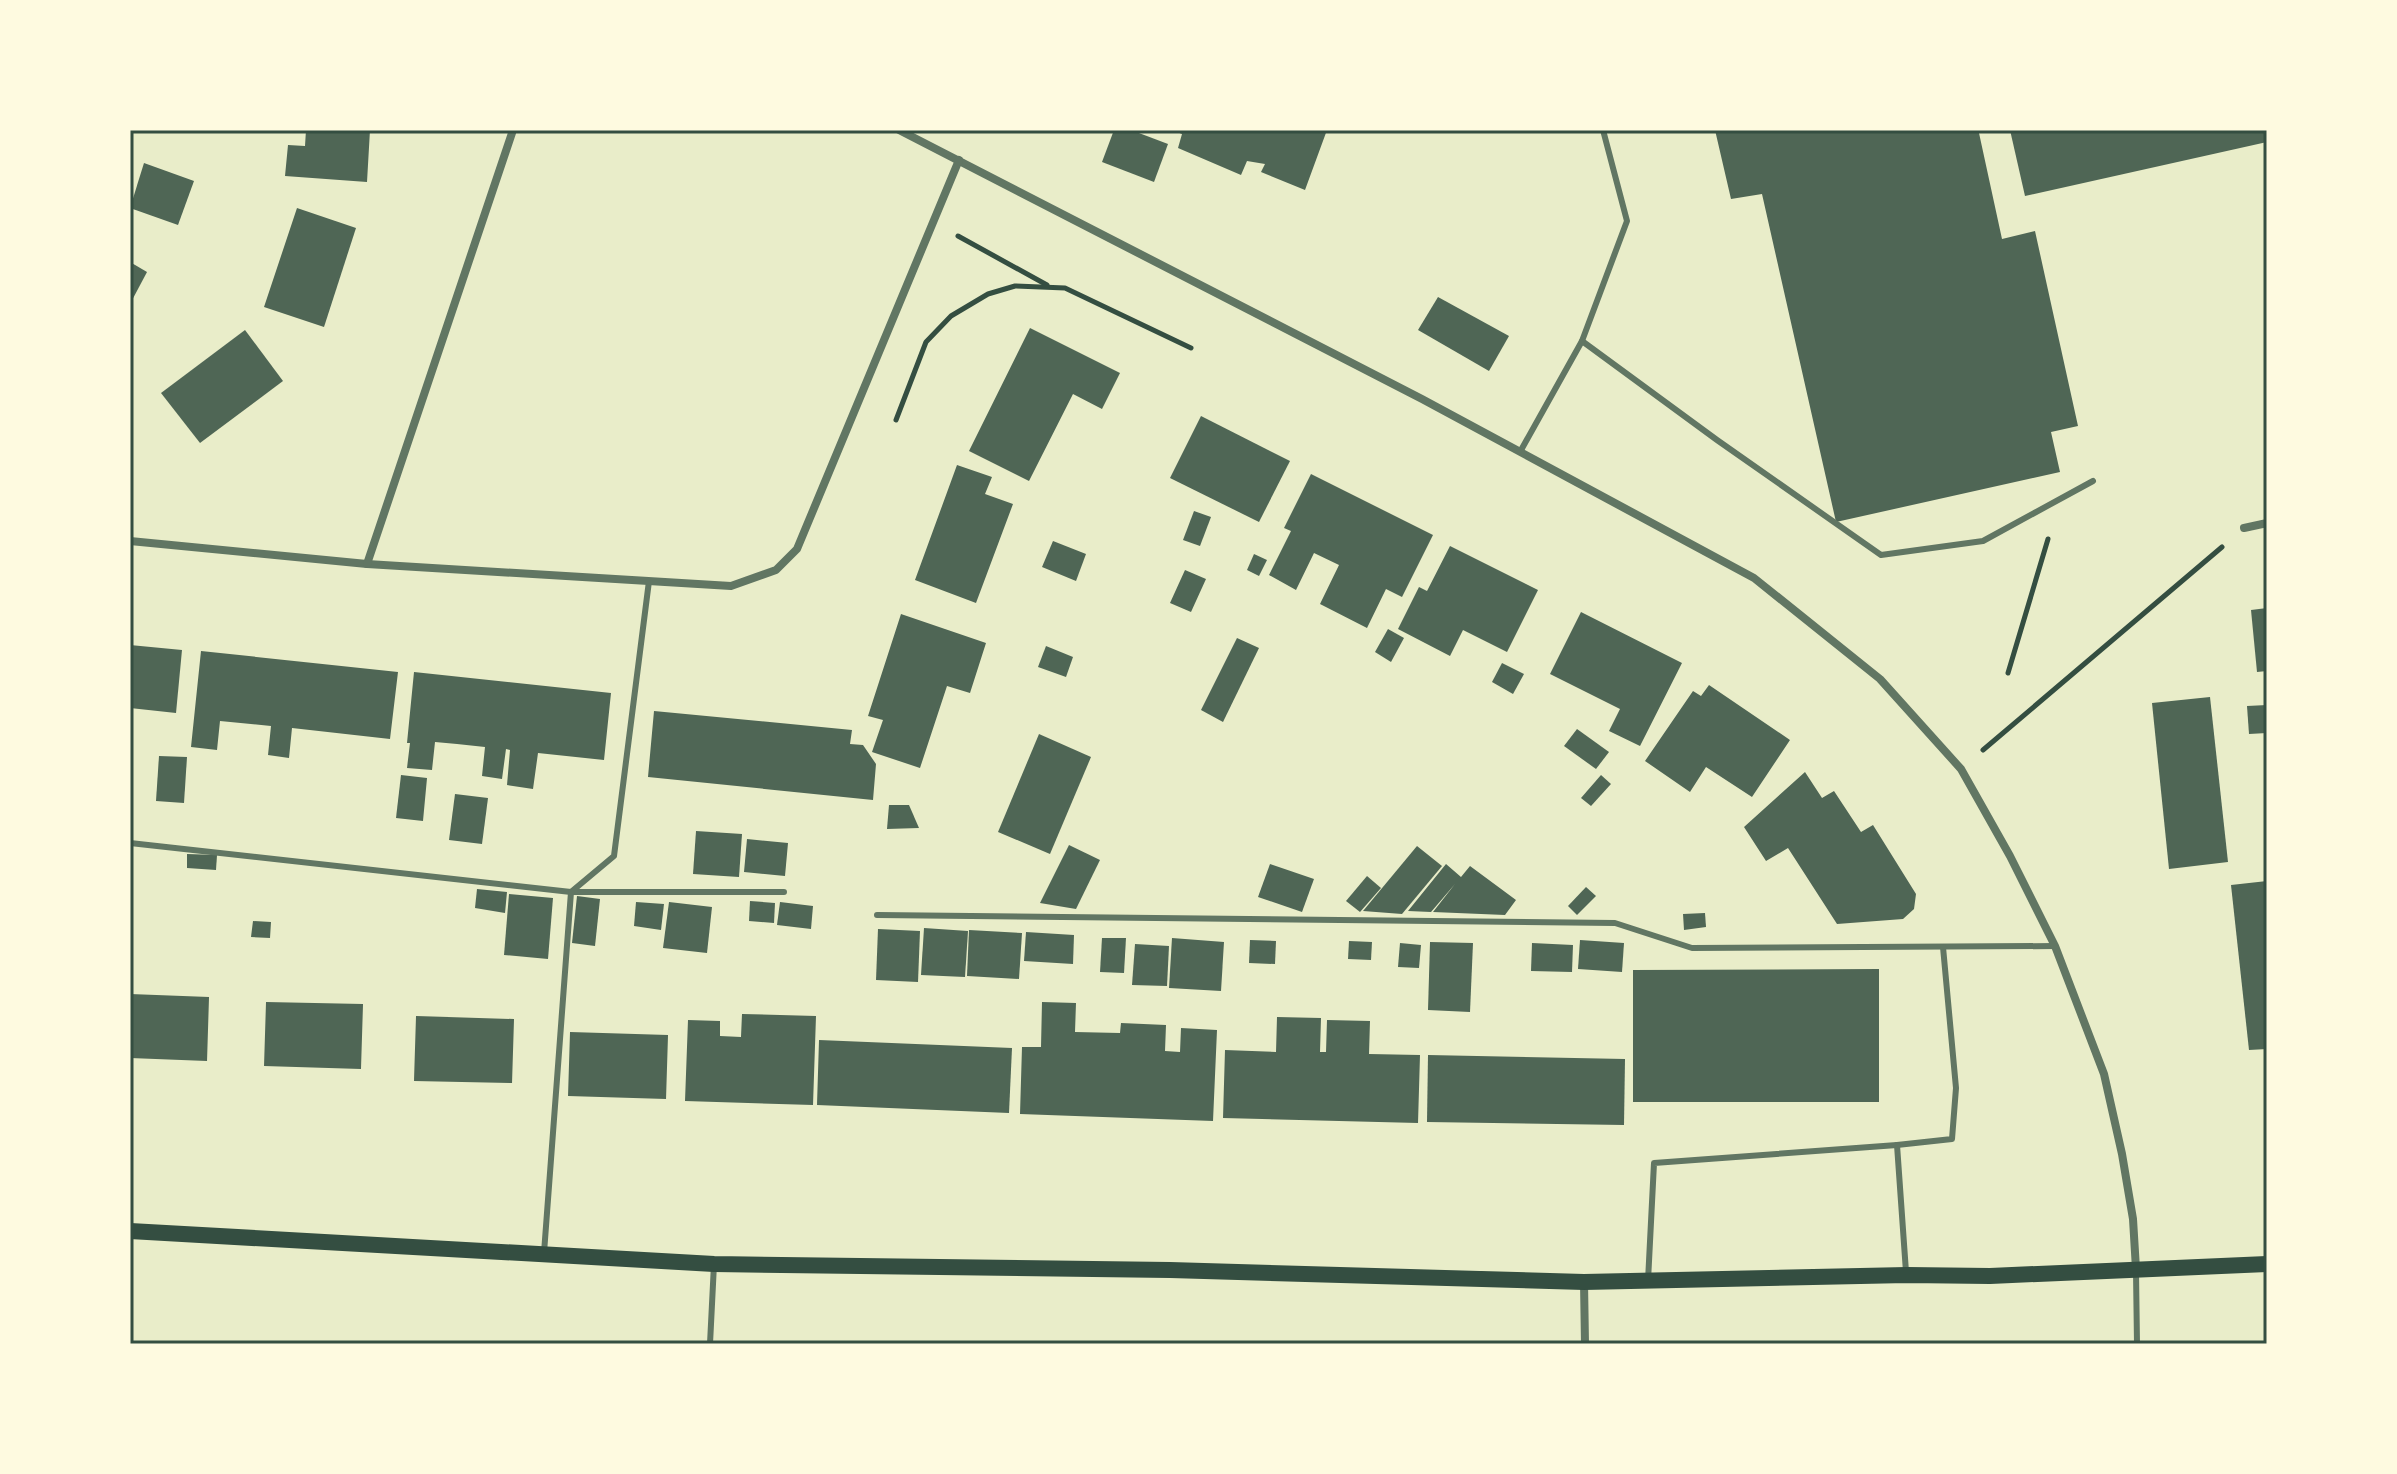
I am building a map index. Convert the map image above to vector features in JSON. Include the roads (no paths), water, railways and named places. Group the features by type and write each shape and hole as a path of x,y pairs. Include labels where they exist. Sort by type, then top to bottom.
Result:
{"main road":[{"path":"130,1231 714,1264 1170,1270 1584,1282 1990,1276 2267,1264"}],"street":[{"path":"367,564 513,130"},
{"path":"899,130 1520,452 1754,578 1880,679 1961,769 2010,856 2055,946 2104,1074 2133,1219 2136,1269"},
{"path":"130,541 367,564 731,586 776,570 797,549 959,160"},
{"path":"2244,528 2267,523"},
{"path":"1584,1282 1585,1344"}],"lane":[{"path":"1520,452 1582,341 1627,221 1603,130"},
{"path":"1582,341 1881,555 1983,541 2093,481"},
{"path":"544,1256 571,892 614,856 649,581"},
{"path":"130,843 571,892 784,892"},
{"path":"877,915 1615,923 1692,948 2055,946"},
{"path":"1648,1281 1654,1163 1952,1139 1956,1088 1943,947"},
{"path":"1897,1145 1907,1275"},
{"path":"710,1344 714,1264"},
{"path":"2136,1269 2137,1344"}]}
